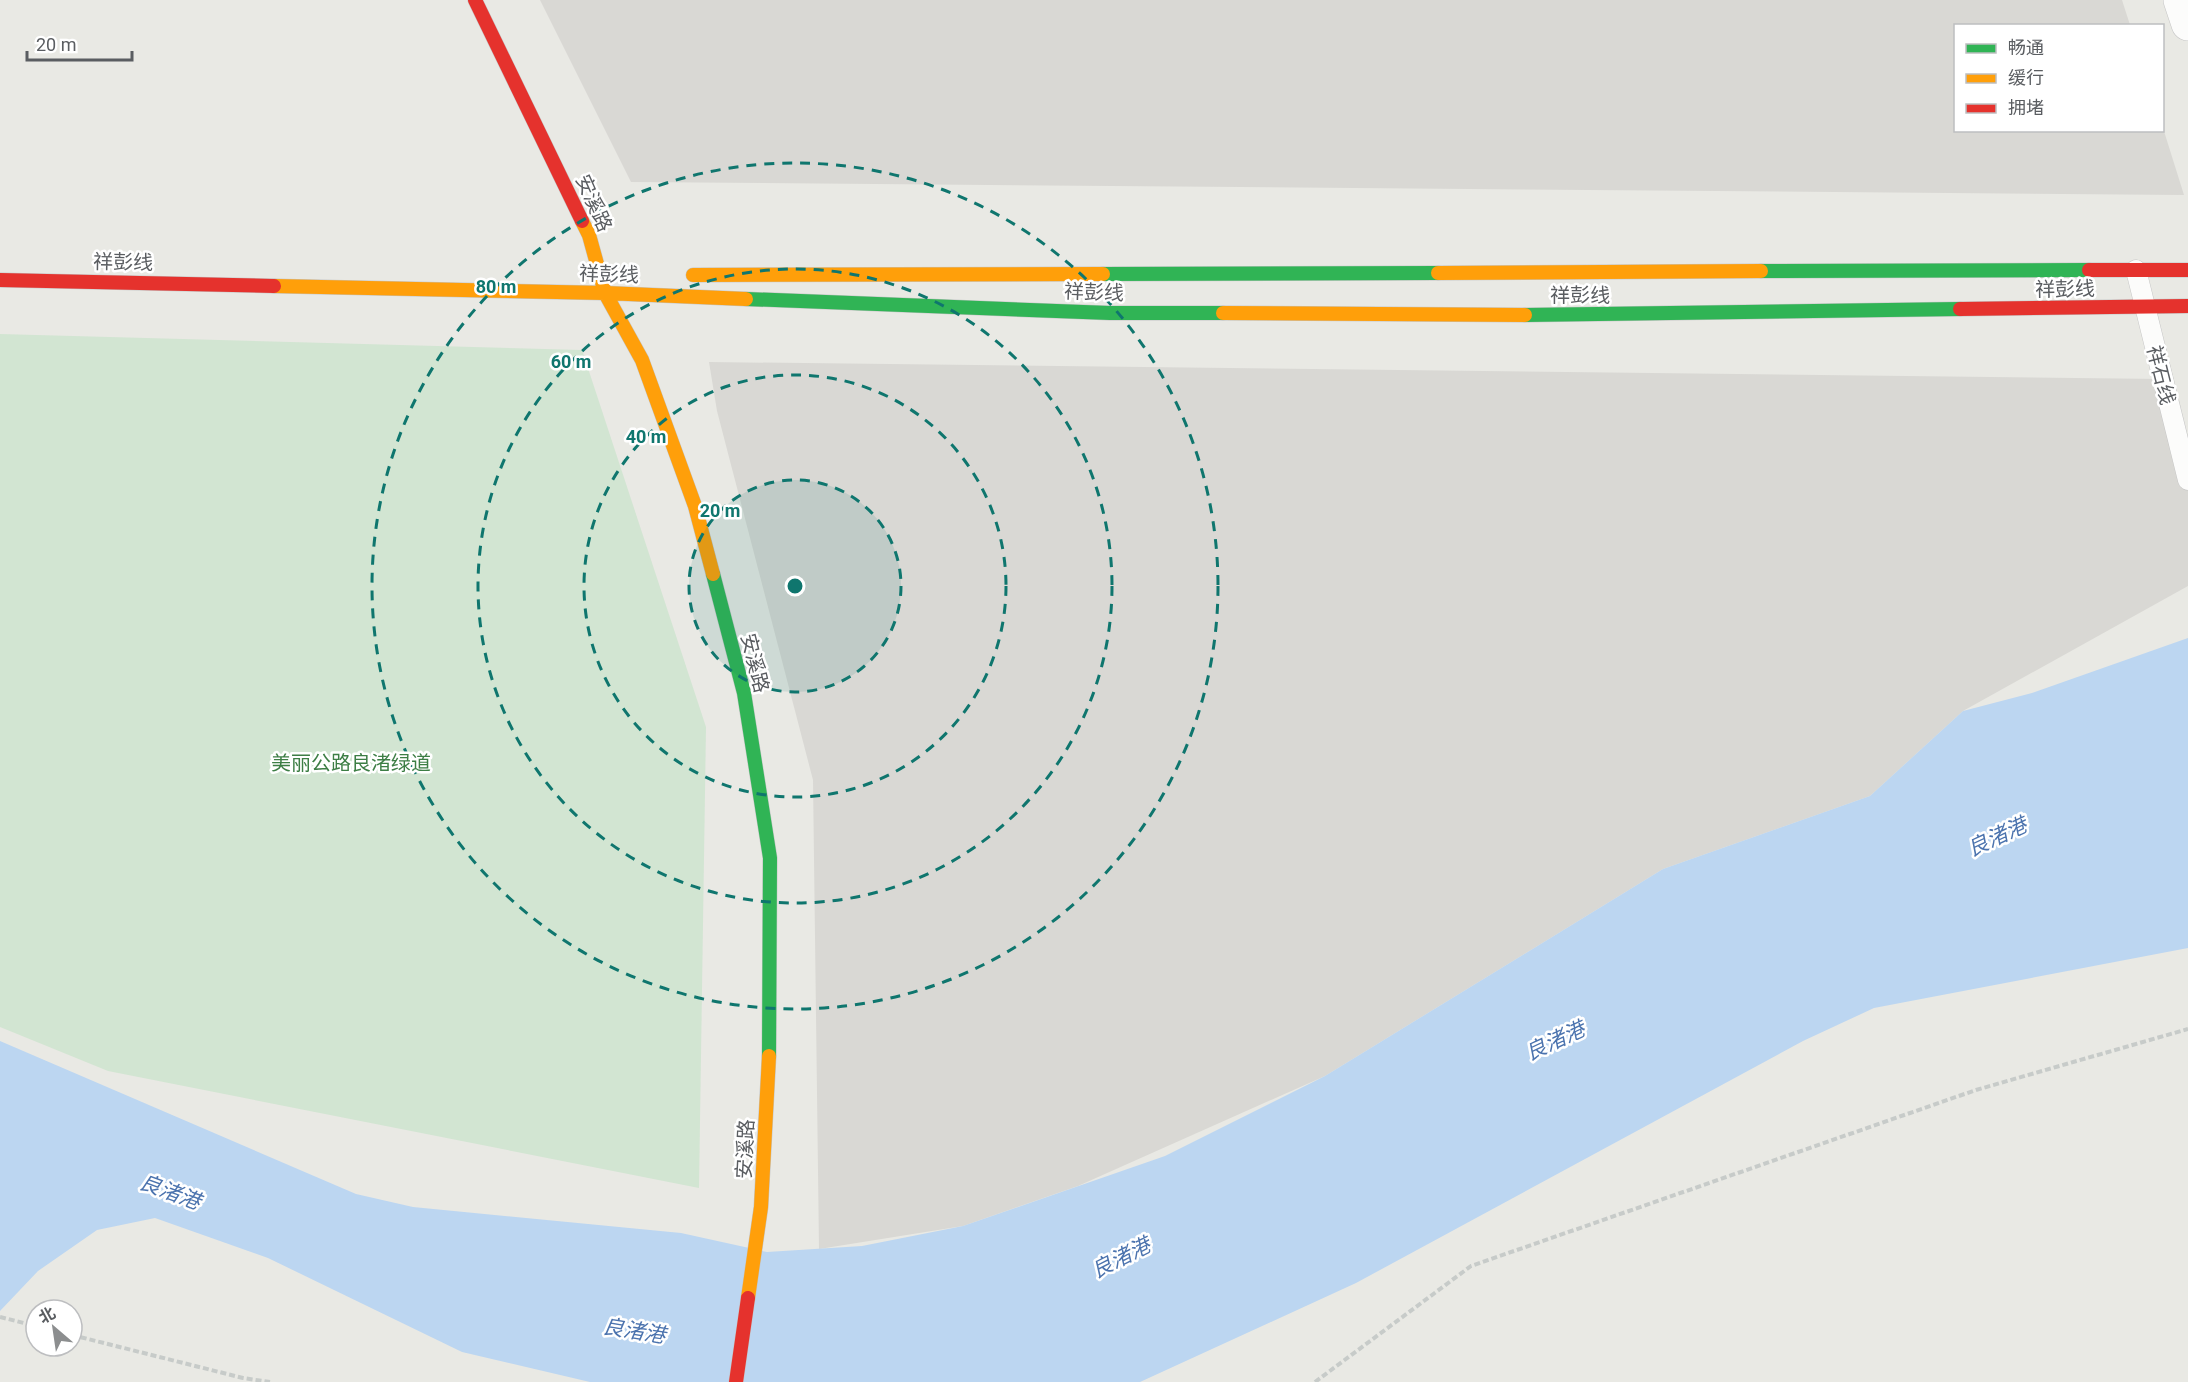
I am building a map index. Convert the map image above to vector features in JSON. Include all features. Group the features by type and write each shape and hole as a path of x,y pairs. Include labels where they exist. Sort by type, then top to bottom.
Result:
{"main road":[{"name":"安溪路","path":"475,0 589,234 605,293 642,360 695,506 744,693 770,858 770,1047 761,1207 736,1382"},
{"name":"祥彭线","path":"683,275 2188,270"},
{"name":"祥彭线","path":"0,280 605,293 1122,313 1569,315 2188,306"}],"street":[{"path":"2180,0 2188,24"}],"lane":[{"name":"祥石线","path":"2136,270 2188,480"}],"path":[{"path":"1316,1382 1471,1266 1976,1090 2188,1029"},
{"path":"0,1317 24,1323"},
{"path":"84,1338 243,1378 270,1382"}],"shaded area":[{"path":"540,0 2122,0 2130,24 1954,24 1954,132 2164,131 2184,195 631,182"},
{"path":"709,362 2162,379 2188,480 2188,586 1963,711 1870,796 1663,869 1325,1076 1078,1186 963,1226 819,1249 813,780 717,411"}],"green space":[{"name":"美丽公路良渚绿道","path":"0,334 582,350 706,727 699,1188 108,1071 0,1027"}],"water":[{"name":"良渚港","path":"2188,638 2188,948 1874,1008 1803,1041 1356,1283 1140,1382 590,1382 462,1352 268,1258 155,1218 97,1230 38,1271 0,1311 0,1041 356,1194 413,1207 681,1233 767,1252 862,1246 963,1226 1165,1156 1325,1076 1663,869 1870,796 1963,711 2032,693"}],"traffic: fast":[{"path":"1761,271 2089,270"},
{"path":"1103,274 1438,273"},
{"path":"746,299 1110,313 1223,313"},
{"path":"1525,315 1960,309"},
{"path":"713,574 744,693 770,858 769,1056"}],"traffic: slow":[{"path":"582,221 589,235 605,293 642,360 695,506 713,574"},
{"path":"1438,273 1761,271"},
{"path":"693,275 1103,274"},
{"path":"274,286 605,293 746,299"},
{"path":"1223,313 1525,315"},
{"path":"748,1298 761,1207 769,1056"}],"traffic: jam":[{"path":"475,0 582,221"},
{"path":"2089,270 2188,270"},
{"path":"0,280 274,286"},
{"path":"1960,309 2188,306"},
{"path":"736,1382 748,1298"}]}
